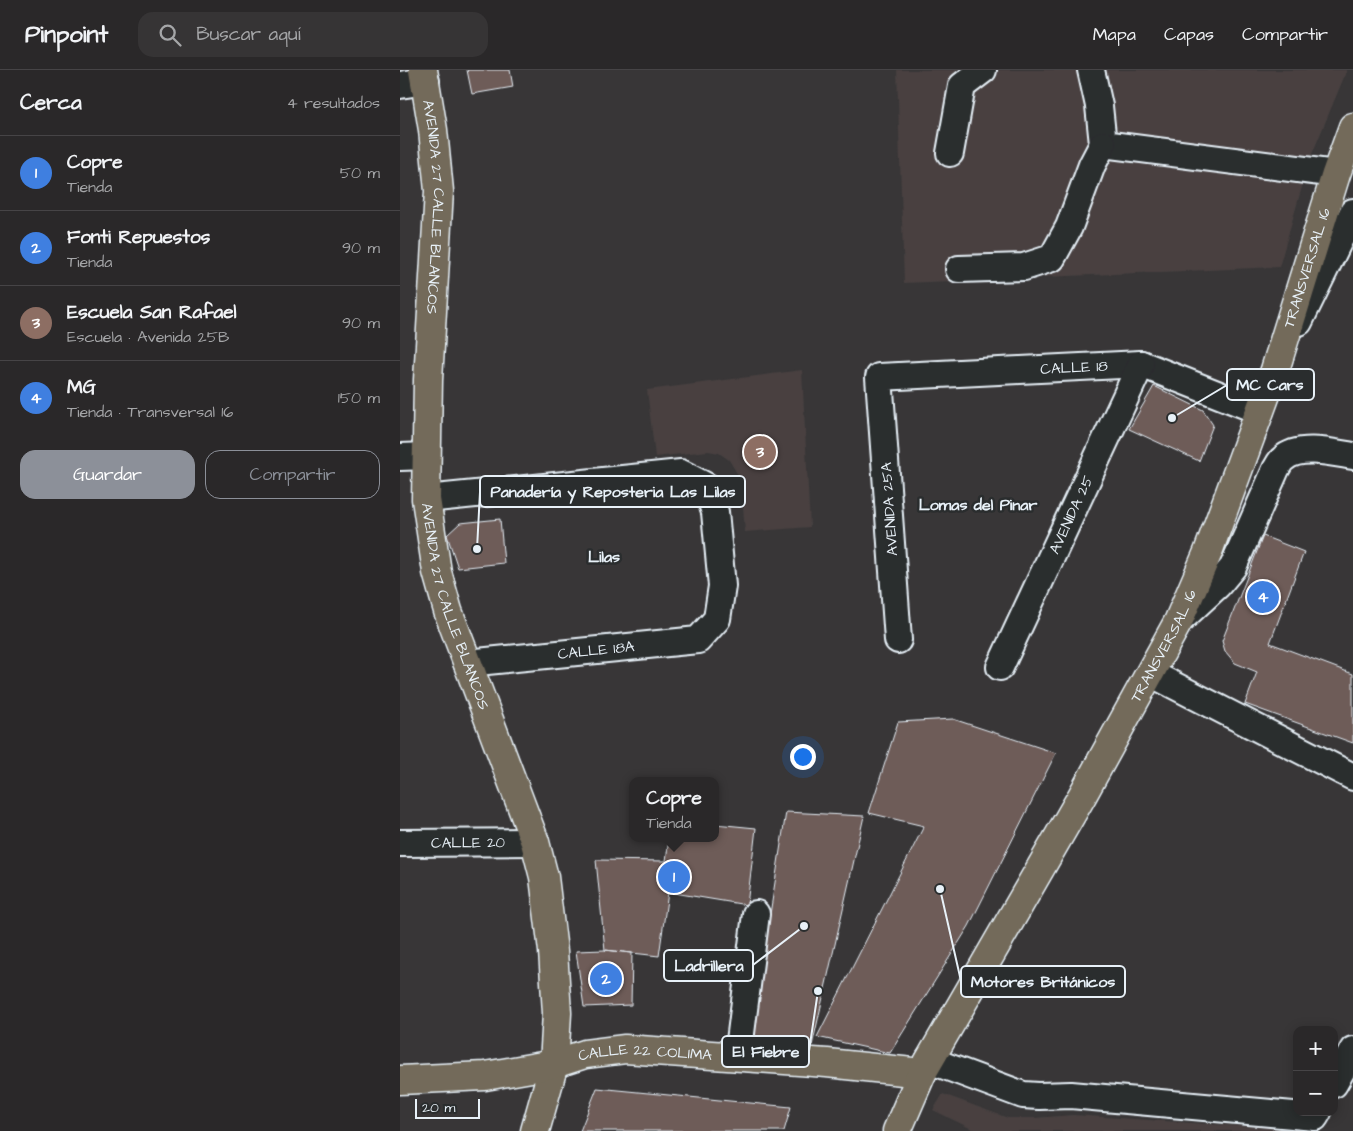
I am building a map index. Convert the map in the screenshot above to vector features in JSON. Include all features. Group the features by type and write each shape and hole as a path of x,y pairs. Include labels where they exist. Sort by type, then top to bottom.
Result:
{"main road":[{"name":"AVENIDA 27 CALLE BLANCOS","path":"416,79 433,130 439,191 428,380 426,499 437,572 448,611 535,842 544,877 553,951 557,1013 554,1064 535,1131"},
{"name":"TRANSVERSAL 16","path":"896,1131 926,1067 1082,796 1178,622 1208,552 1275,370 1336,174 1353,127"},
{"name":"CALLE 22 COLIMA","path":"400,1080 485,1076 554,1064 586,1054 625,1049 827,1063 926,1067"}],"street":[{"path":"950,153 962,86 983,70"},
{"path":"959,269 1024,267 1052,258 1069,227 1092,165 1103,144 1099,106 1091,70"},
{"path":"1103,144 1336,174"},
{"path":"1275,370 1353,212"},
{"name":"CALLE 18","path":"879,377 1141,364 1260,411"},
{"name":"AVENIDA 25","path":"1000,667 1141,364"},
{"name":"AVENIDA 25A","path":"879,377 898,640"},
{"path":"1178,622 1218,585 1233,566 1276,469 1283,459 1296,452 1311,450 1353,456"},
{"path":"400,457 427,456"},
{"name":"CALLE 18A","path":"426,499 681,473 706,486 715,512 722,586 717,619 698,640 467,663"},
{"path":"1150,673 1353,777"},
{"name":"CALLE 20","path":"400,843 535,842"},
{"path":"738,1057 756,914"},
{"path":"1338,1077 1353,1050"},
{"path":"926,1067 1023,1095 1071,1095 1293,1115"}],"shaded area":[{"path":"897,70 1347,70 1310,159 1279,267 904,283"},
{"path":"802,370 810,527 745,532 741,480 729,460 719,453 708,451 655,457 647,390"},
{"path":"943,1094 1008,1118 1073,1115 1315,1131 976,1131 933,1110"}],"building":[{"path":"467,70 510,70 513,87 472,94"},
{"path":"1154,386 1203,410 1213,425 1199,461 1129,429"},
{"path":"500,519 504,563 458,568 447,535 460,523"},
{"path":"1263,536 1304,552 1270,643 1353,674 1353,743 1245,704 1257,672 1235,663 1225,651 1222,641"},
{"path":"953,719 1056,753 969,926 890,1053 817,1037 924,826 869,813 898,722"},
{"path":"786,812 864,816 812,1046 751,1036"},
{"path":"719,824 756,828 747,905 668,892 659,956 605,950 596,860 666,861 668,842 719,842"},
{"path":"605,950 632,953 631,1005 584,1007 576,951"},
{"path":"597,1088 791,1107 784,1131 580,1131"}],"place":[{"name":"MC Cars","path":"1172,418"},
{"name":"Escuela San Rafael","path":"760,452"},
{"name":"Panadería y Reposteria Las Lilas","path":"477,549"},
{"name":"MG","path":"1263,597"},
{"name":"Copre","path":"674,877"},
{"name":"Motores Británicos","path":"940,889"},
{"name":"Ladrillera","path":"804,926"},
{"name":"Fonti Repuestos","path":"606,979"},
{"name":"El Fiebre","path":"818,991"}],"district":[{"name":"Lomas del Pinar","path":"978,504"},
{"name":"Lilas","path":"604,556"}]}
